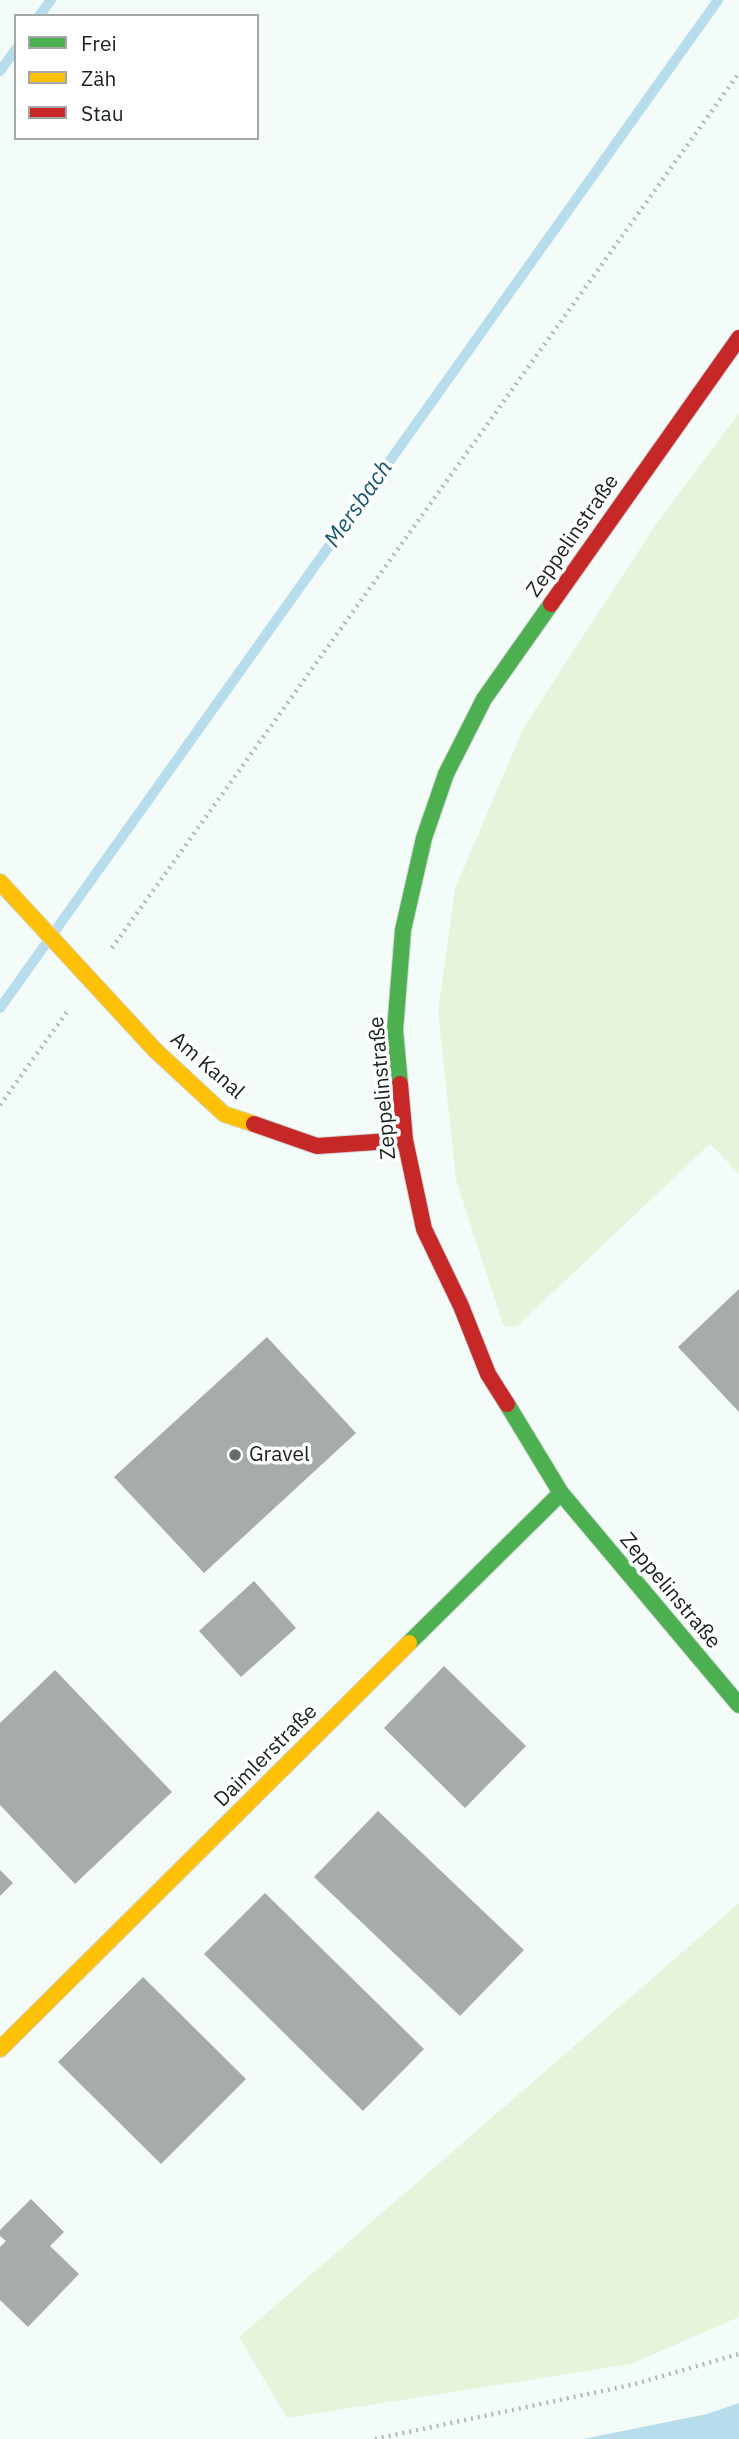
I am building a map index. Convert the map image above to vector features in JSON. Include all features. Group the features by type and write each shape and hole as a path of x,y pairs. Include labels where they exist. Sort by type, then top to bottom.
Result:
{"street":[{"name":"Zeppelinstraße","path":"739,338 484,699 446,774 424,838 403,930 395,1030 405,1140 424,1229 461,1306 488,1374 561,1493 739,1705"},
{"name":"Am Kanal","path":"0,882 155,1050 223,1114 317,1146 405,1140"},
{"name":"Daimlerstraße","path":"0,2049 561,1493"}],"path":[{"path":"0,1105 739,73"},
{"path":"375,2439 631,2385 739,2354"}],"green space":[{"path":"739,413 739,1174 710,1144 517,1326 504,1327 456,1180 438,1011 455,889 524,727 656,524"},
{"path":"739,1903 739,2317 631,2364 287,2418 239,2337"}],"water":[{"path":"739,2403 739,2439 583,2439 707,2414"}],"building":[{"path":"739,1289 739,1412 678,1347"},
{"name":"Gravel","path":"267,1337 356,1433 204,1573 114,1477"},
{"path":"254,1581 296,1628 241,1677 199,1631"},
{"path":"444,1666 526,1746 465,1808 384,1728"},
{"path":"55,1670 172,1792 75,1884 0,1805 0,1723"},
{"path":"378,1811 524,1950 460,2016 314,1877"},
{"path":"0,1870 13,1883 0,1896"},
{"path":"265,1893 424,2049 363,2111 204,1954"},
{"path":"143,1977 246,2079 161,2164 58,2062"},
{"path":"31,2199 64,2232 50,2246 79,2274 28,2327 0,2300 0,2247 6,2241 0,2236 0,2230"}],"waterway":[{"path":"40,14 51,0"},
{"name":"Mersbach","path":"0,1008 718,0"},
{"path":"0,71 14,52"}],"traffic: fast":[{"path":"400,1084 395,1030 403,930 424,838 446,774 484,699 551,604"},
{"path":"507,1404 561,1493 739,1705"},
{"path":"409,1643 561,1493"}],"traffic: slow":[{"path":"0,882 155,1050 224,1114 254,1124"},
{"path":"0,2049 409,1643"}],"traffic: jam":[{"path":"551,604 739,338"},
{"path":"400,1084 405,1140 424,1229 461,1306 488,1374 507,1404"},
{"path":"254,1124 317,1146 405,1140"}],"place":[{"name":"Gravel","path":"235,1455"}]}
